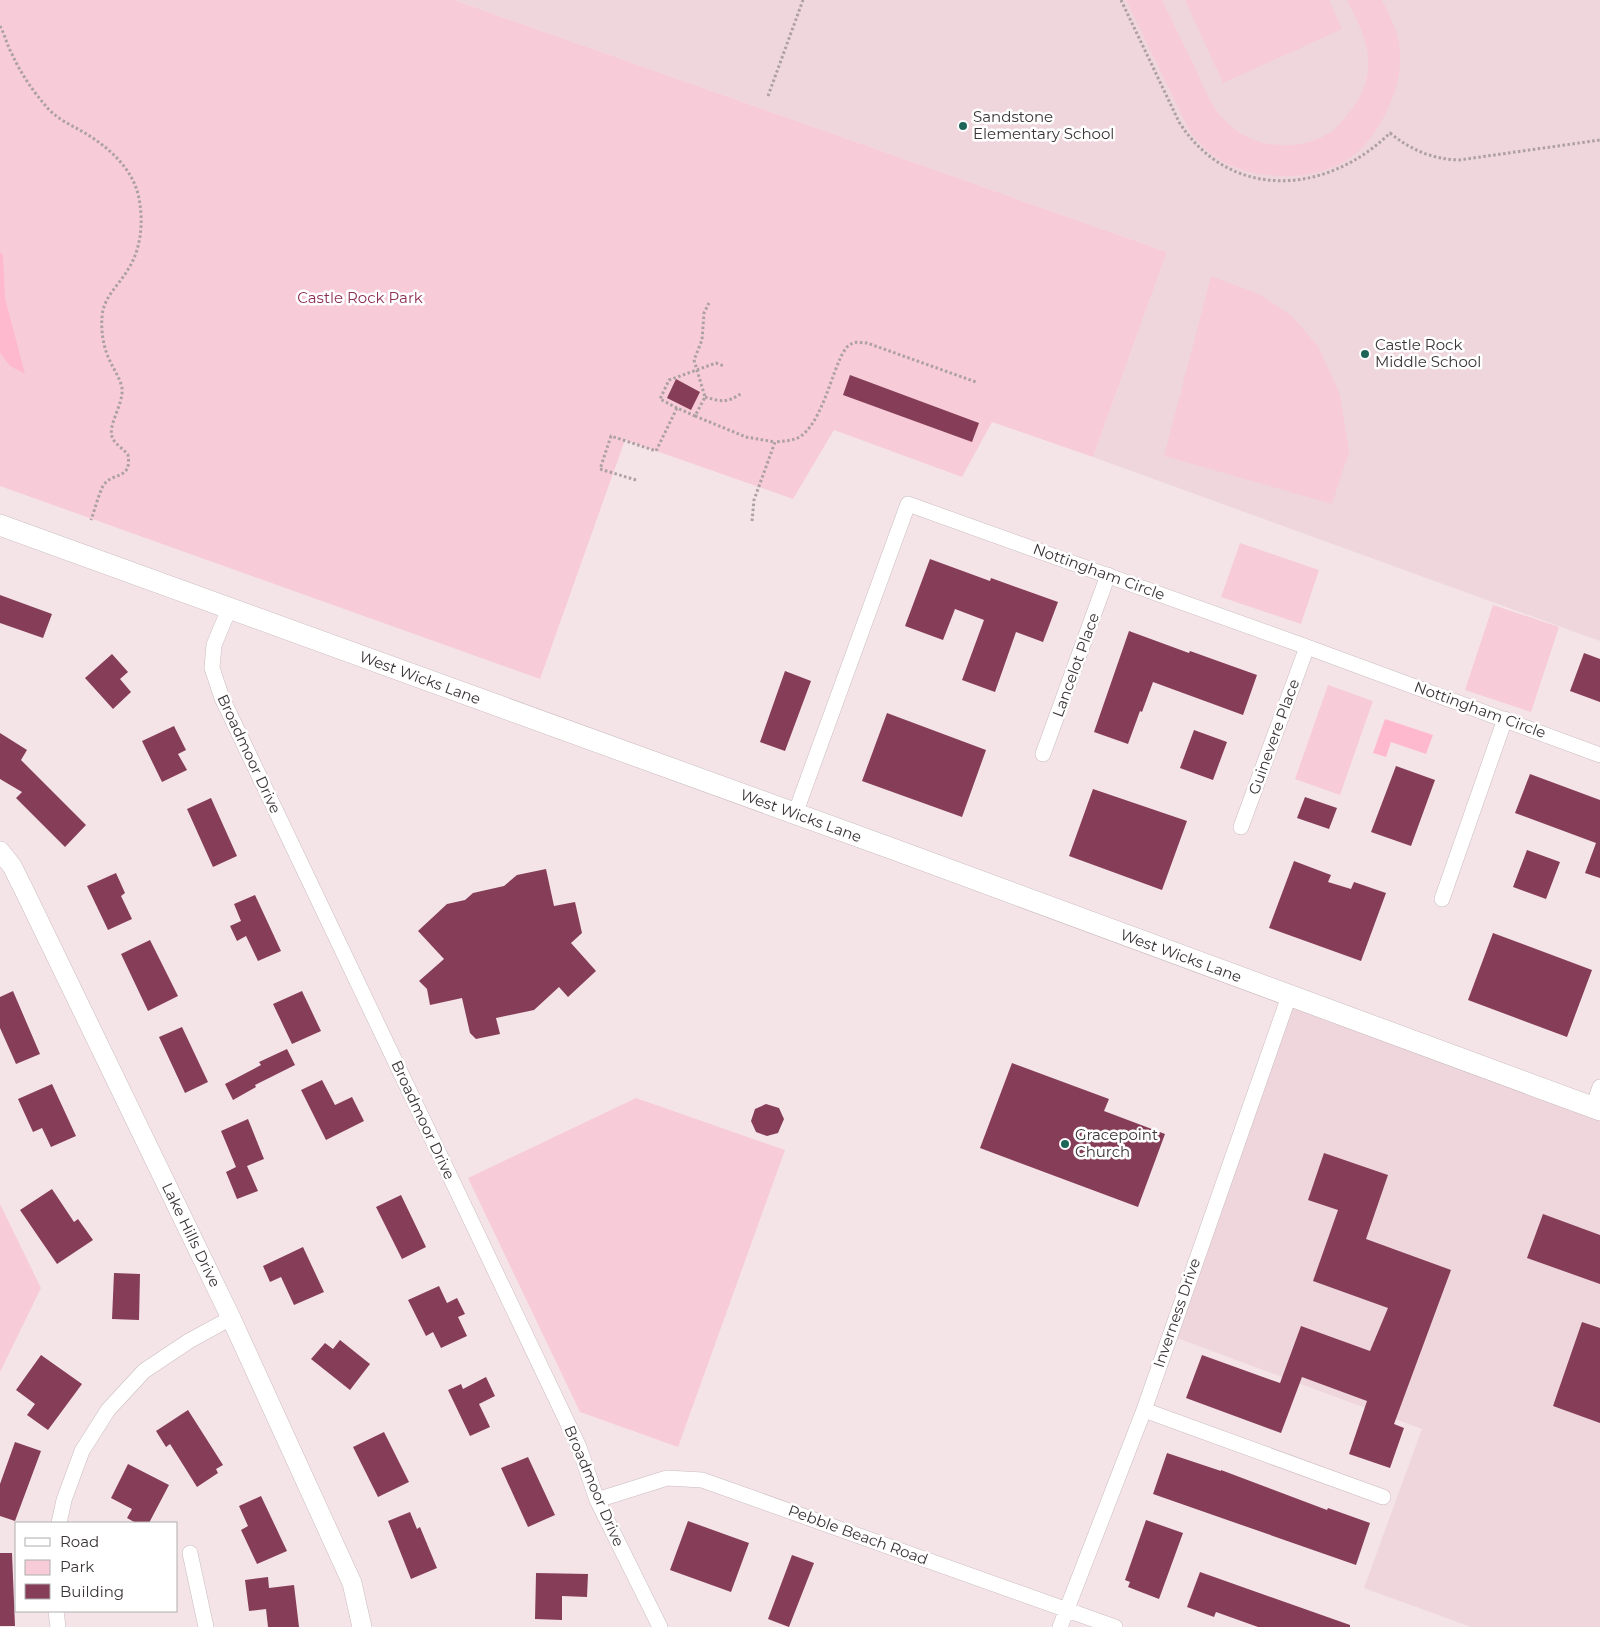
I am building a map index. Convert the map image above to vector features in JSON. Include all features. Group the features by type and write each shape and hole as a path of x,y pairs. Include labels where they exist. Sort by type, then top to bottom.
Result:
{"main road":[{"name":"West Wicks Lane","path":"0,525 795,814 1596,1109"}],"street":[{"name":"Nottingham Circle","path":"795,814 908,504 1307,647 1600,755"},
{"name":"Lancelot Place","path":"1043,754 1108,575"},
{"name":"Broadmoor Drive","path":"229,609 214,645 212,668 222,698 579,1447 597,1500 660,1627"},
{"name":"Guinevere Place","path":"1241,827 1307,647"},
{"path":"1442,899 1505,719"},
{"name":"Lake Hills Drive","path":"0,851 12,866 24,890 231,1318 352,1583 362,1627"},
{"name":"Inverness Drive","path":"1060,1627 1144,1410 1289,996"},
{"path":"1596,1109 1600,1088"},
{"path":"59,1522 64,1500 82,1450 108,1410 144,1371 190,1341 231,1318"},
{"path":"1144,1410 1383,1497"},
{"name":"Pebble Beach Road","path":"597,1500 667,1478 702,1480 1115,1627"},
{"path":"190,1553 206,1627"},
{"path":"56,1612 58,1627"}],"path":[{"path":"768,96 803,0"},
{"path":"1121,0 1186,133 1208,156 1238,173 1252,178 1293,181 1323,175 1360,156 1390,133 1416,152 1445,159 1460,160 1600,140"},
{"path":"0,26 16,63 46,106 69,125 105,147 118,159 131,175 139,196 141,219 138,246 129,269 104,304 102,316 103,340 108,359 120,380 122,390 121,401 110,433 113,441 128,455 128,467 125,473 106,482 92,520"},
{"path":"695,416 705,397 694,360 702,340 704,313 708,303"},
{"path":"724,366 716,363 669,380 660,399 746,437 775,442 794,439 800,436 812,424 827,397 842,353 851,344 858,342 866,343 976,382"},
{"path":"705,397 724,402 742,393"},
{"path":"636,480 600,469 611,436 656,451 677,408"},
{"path":"752,521 754,500 775,442"}],"shaded area":[{"name":"Castle Rock Middle School","path":"454,0 1600,0 1600,641 1093,457 1167,252"},
{"path":"0,252 3,255 5,298 25,374 10,366 0,353"},
{"path":"1385,719 1433,735 1426,754 1391,742 1386,757 1373,753"},
{"path":"1289,996 1600,1110 1600,1627 1471,1627 1364,1588 1422,1429 1169,1335"}],"green space":[{"name":"Castle Rock Park","path":"0,0 454,0 1167,252 1093,457 992,422 962,477 834,430 793,499 625,440 540,679 0,486"},
{"path":"1126,0 1162,0 1205,90 1224,120 1242,134 1254,140 1280,145 1293,145 1319,138 1334,130 1357,102 1366,81 1368,56 1362,31 1347,0 1382,0 1396,32 1400,52 1400,70 1390,105 1368,141 1359,151 1340,164 1309,174 1292,176 1258,174 1242,170 1216,158 1190,132"},
{"path":"1185,0 1329,0 1342,29 1223,83"},
{"path":"1211,276 1259,294 1291,315 1318,346 1340,394 1349,452 1332,504 1164,456"},
{"path":"1240,543 1319,570 1301,624 1221,597"},
{"path":"1493,605 1559,627 1531,712 1465,690"},
{"path":"1328,685 1373,701 1340,795 1295,779"},
{"path":"636,1098 785,1150 678,1447 580,1412 468,1178"},
{"path":"0,1204 41,1288 0,1372"}],"building":[{"path":"850,375 979,423 972,442 843,395"},
{"path":"676,379 700,392 691,410 667,398"},
{"path":"930,559 990,581 991,578 1058,602 1043,642 1016,632 995,692 962,680 984,620 955,609 943,640 905,626"},
{"path":"0,595 52,614 43,638 0,623"},
{"path":"1129,631 1257,675 1243,715 1153,682 1128,744 1094,732"},
{"path":"1584,653 1600,659 1600,702 1570,691"},
{"path":"112,654 128,672 120,679 131,692 113,709 85,678"},
{"path":"785,671 811,681 785,751 760,742"},
{"path":"887,713 986,750 962,817 862,781"},
{"path":"174,726 186,750 178,754 187,770 162,782 142,741"},
{"path":"1194,730 1227,742 1213,780 1180,768"},
{"path":"0,733 27,750 21,760 86,825 65,847 16,798 22,792 0,779"},
{"path":"1396,766 1435,780 1411,846 1371,832"},
{"path":"1530,774 1600,800 1600,878 1585,873 1596,843 1515,813"},
{"path":"1093,789 1187,821 1162,890 1069,856"},
{"path":"1305,797 1337,808 1329,829 1297,818"},
{"path":"211,798 237,856 213,867 187,809"},
{"path":"1527,850 1560,862 1546,899 1513,887"},
{"path":"1294,861 1331,875 1328,882 1351,889 1354,882 1386,893 1361,961 1269,928"},
{"path":"546,869 554,906 575,902 582,933 571,943 596,971 568,997 559,987 534,1010 496,1018 500,1034 476,1039 470,1033 462,998 430,1005 427,989 419,981 444,959 418,931 447,904 465,900 473,893 504,886 517,875"},
{"path":"116,873 125,893 121,896 132,919 108,930 87,886"},
{"path":"255,895 281,951 258,961 246,936 237,941 230,926 241,921 234,904"},
{"path":"1493,933 1592,970 1567,1037 1468,1000"},
{"path":"150,940 178,996 148,1011 121,954"},
{"path":"13,991 40,1054 16,1064 0,1028 0,997"},
{"path":"302,991 321,1031 292,1044 273,1004"},
{"path":"182,1027 208,1082 185,1093 159,1037"},
{"path":"287,1049 295,1065 255,1085 256,1087 233,1100 225,1084 261,1065 259,1062"},
{"path":"1012,1063 1109,1099 1104,1111 1165,1134 1138,1207 980,1148"},
{"path":"322,1080 335,1105 352,1097 364,1121 326,1140 301,1090"},
{"path":"52,1084 76,1136 51,1147 42,1128 33,1132 18,1099"},
{"path":"766,1104 779,1108 784,1119 778,1133 767,1136 756,1132 751,1121 755,1109"},
{"path":"248,1119 264,1159 247,1166 258,1191 237,1199 226,1172 236,1167 221,1131"},
{"path":"1324,1153 1388,1175 1366,1239 1451,1270 1394,1424 1404,1428 1390,1468 1349,1454 1367,1401 1302,1377 1281,1433 1186,1398 1202,1355 1280,1383 1301,1326 1370,1351 1388,1308 1313,1281 1338,1210 1308,1200"},
{"path":"52,1189 74,1222 78,1219 93,1240 57,1264 20,1210"},
{"path":"401,1195 426,1247 402,1259 376,1207"},
{"path":"1543,1214 1600,1235 1600,1284 1527,1258"},
{"path":"303,1247 324,1292 294,1305 281,1277 270,1282 263,1266"},
{"path":"114,1273 140,1274 139,1320 112,1319"},
{"path":"439,1286 447,1303 457,1298 465,1314 458,1317 467,1336 441,1348 433,1332 426,1336 408,1300"},
{"path":"1582,1322 1600,1328 1600,1423 1553,1406"},
{"path":"340,1340 370,1364 350,1390 311,1359 325,1343 333,1349"},
{"path":"41,1355 82,1384 48,1430 27,1415 35,1404 16,1390"},
{"path":"486,1377 495,1396 479,1404 490,1427 470,1436 448,1390 461,1384 463,1389"},
{"path":"188,1410 223,1465 216,1469 218,1473 197,1487 170,1444 166,1447 156,1431"},
{"path":"384,1432 409,1482 378,1497 353,1447"},
{"path":"15,1442 41,1451 15,1521 0,1516 0,1484"},
{"path":"1167,1453 1221,1470 1327,1510 1328,1508 1370,1523 1356,1565 1153,1494"},
{"path":"528,1457 555,1515 528,1527 501,1468"},
{"path":"128,1464 169,1485 150,1522 134,1522 127,1518 132,1509 111,1498"},
{"path":"261,1496 287,1551 257,1564 241,1530 248,1526 239,1506"},
{"path":"410,1512 417,1529 420,1527 437,1568 411,1579 388,1521"},
{"path":"1146,1520 1183,1533 1159,1599 1128,1587 1130,1582 1125,1580"},
{"path":"688,1521 749,1543 731,1592 670,1570"},
{"path":"0,1553 12,1553 15,1626 0,1626"},
{"path":"792,1555 814,1563 789,1627 768,1619"},
{"path":"1200,1572 1350,1625 1350,1627 1258,1627 1216,1612 1214,1617 1187,1607"},
{"path":"536,1573 588,1574 587,1597 562,1596 562,1620 535,1619"},
{"path":"268,1577 269,1588 294,1585 299,1627 268,1627 266,1609 249,1611 245,1580"}],"place":[{"name":"Sandstone Elementary School","path":"963,126"},
{"name":"Castle Rock Middle School","path":"1365,354"},
{"name":"Gracepoint Church","path":"1065,1144"}]}
